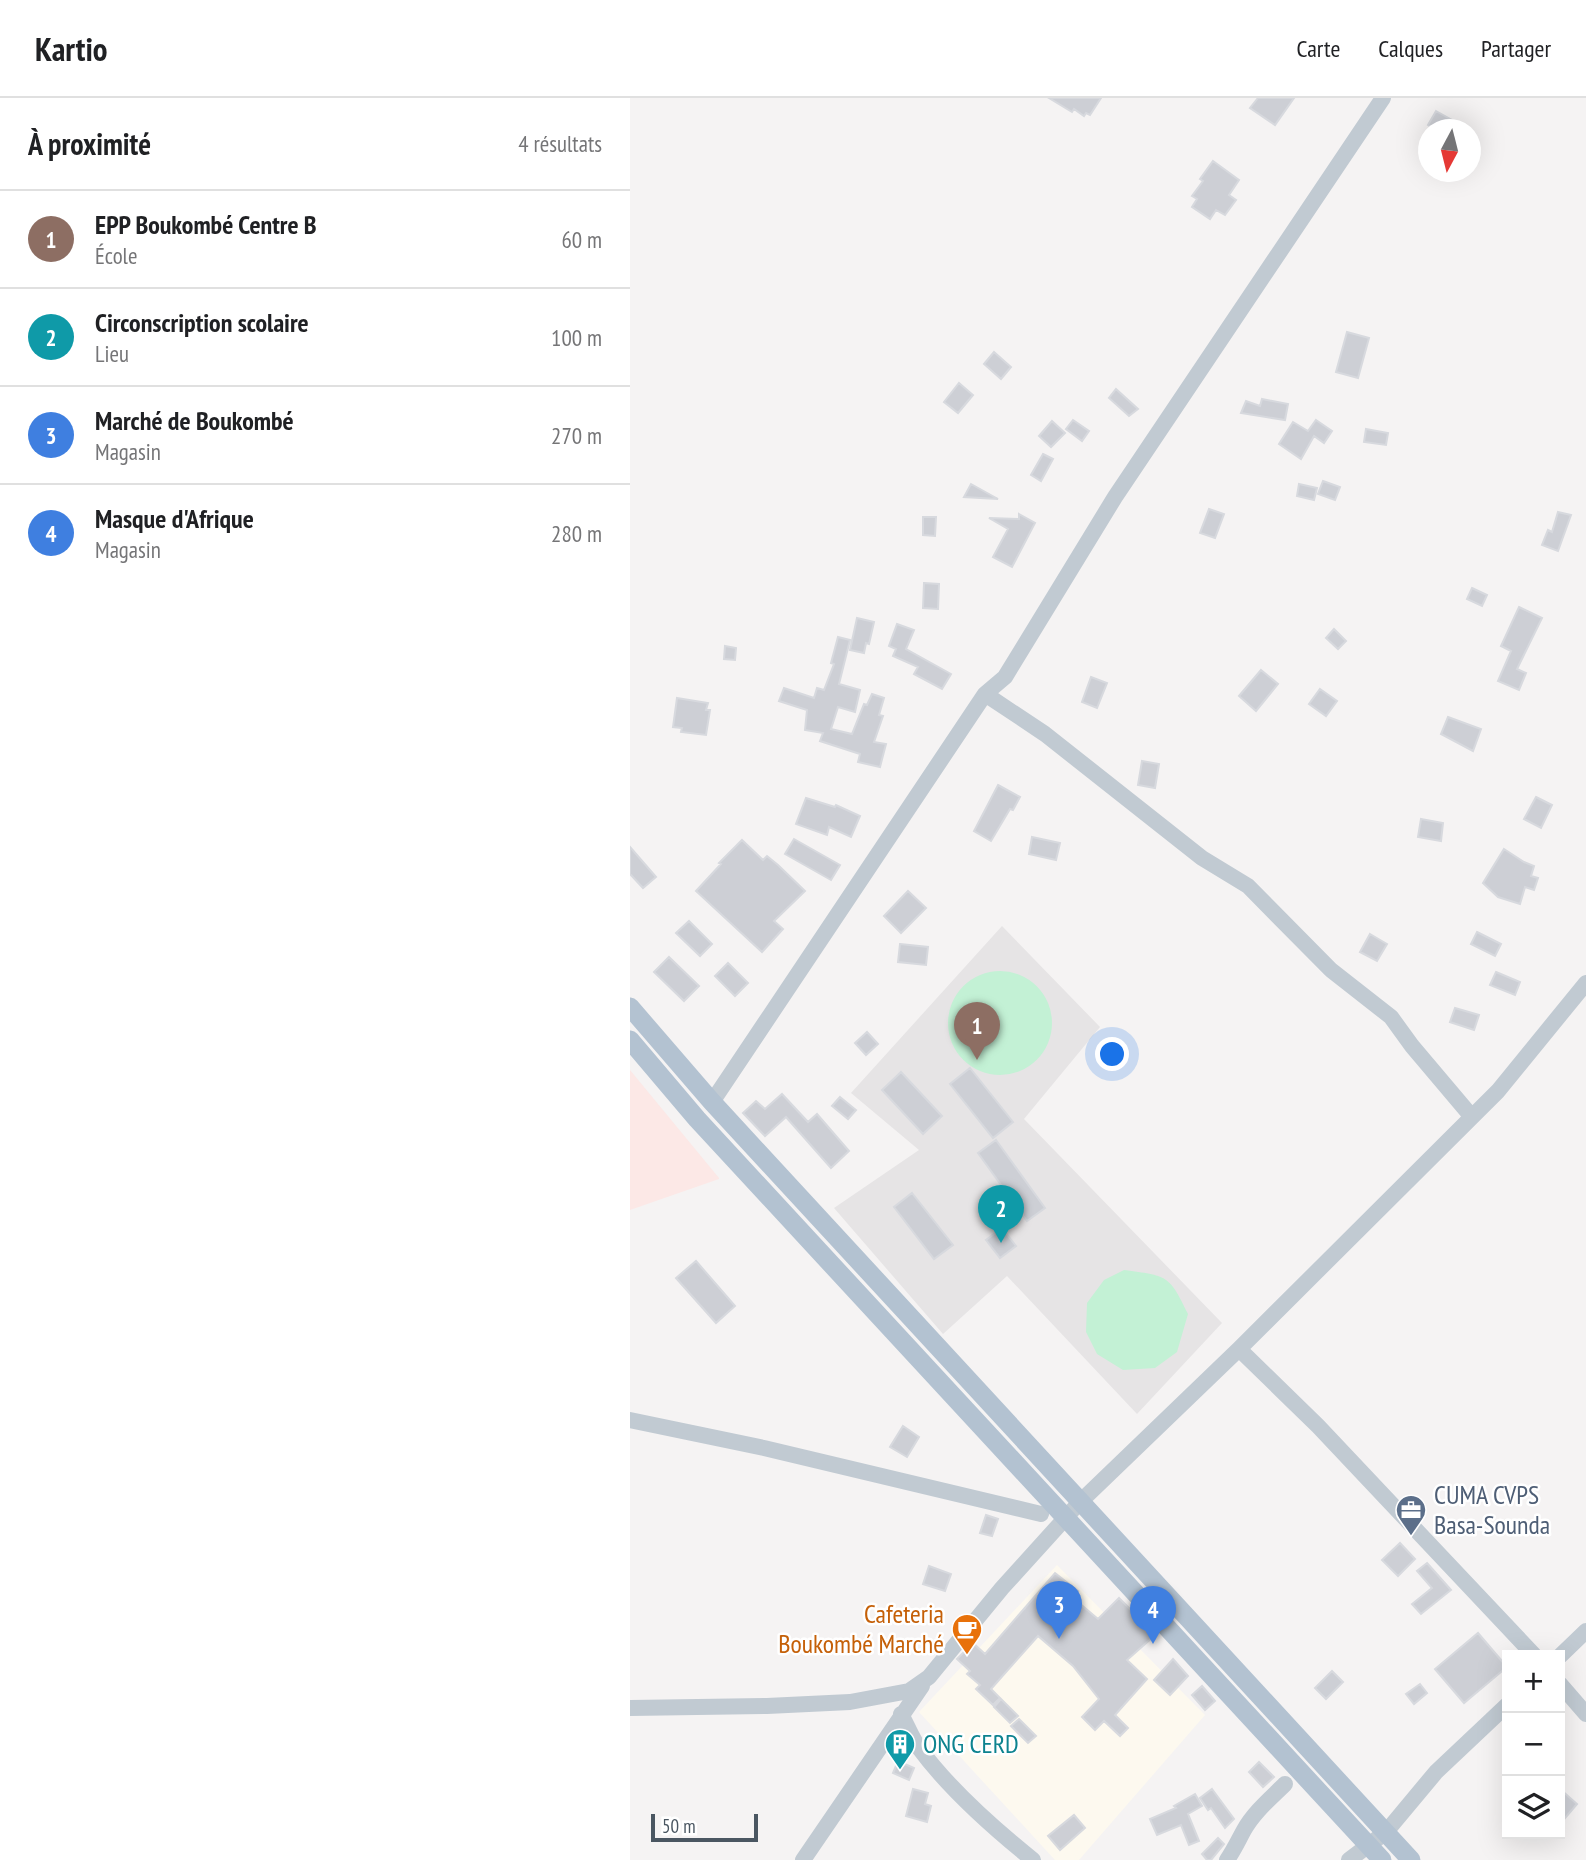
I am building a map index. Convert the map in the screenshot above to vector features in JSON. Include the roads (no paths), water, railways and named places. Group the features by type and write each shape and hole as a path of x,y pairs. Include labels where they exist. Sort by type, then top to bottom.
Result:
{"main road":[{"path":"630,1007 712,1102 1079,1503 1411,1860"},
{"path":"630,1040 697,1119 1375,1853"}],"street":[{"path":"712,1102 985,694 1005,677 1115,496 1383,98"},
{"path":"985,694 1045,734 1202,858 1248,886 1331,970 1391,1017 1472,1117"},
{"path":"803,1860 901,1714 1002,1588 1079,1503 1239,1349 1498,1091 1586,983"},
{"path":"1239,1349 1318,1426 1529,1650"},
{"path":"630,1420 764,1448 1041,1514"},
{"path":"1565,1651 1586,1631"},
{"path":"630,1708 850,1702 909,1691 929,1677"},
{"path":"1565,1690 1586,1714"},
{"path":"1349,1860 1375,1853 1386,1832 1436,1772 1502,1710"},
{"path":"901,1714 918,1747 953,1787 1000,1833 1033,1860"},
{"path":"1227,1860 1244,1829 1285,1784"}],"place":[{"name":"EPP Boukombé Centre B","path":"977,1060"},
{"name":"Circonscription scolaire","path":"1001,1243"},
{"name":"CUMA CVPS Basa-Sounda","path":"1411,1537"},
{"name":"Marché de Boukombé","path":"1059,1639"},
{"name":"Masque d'Afrique","path":"1153,1644"},
{"name":"Cafeteria Boukombé Marché","path":"967,1656"},
{"name":"ONG CERD","path":"900,1771"}]}
